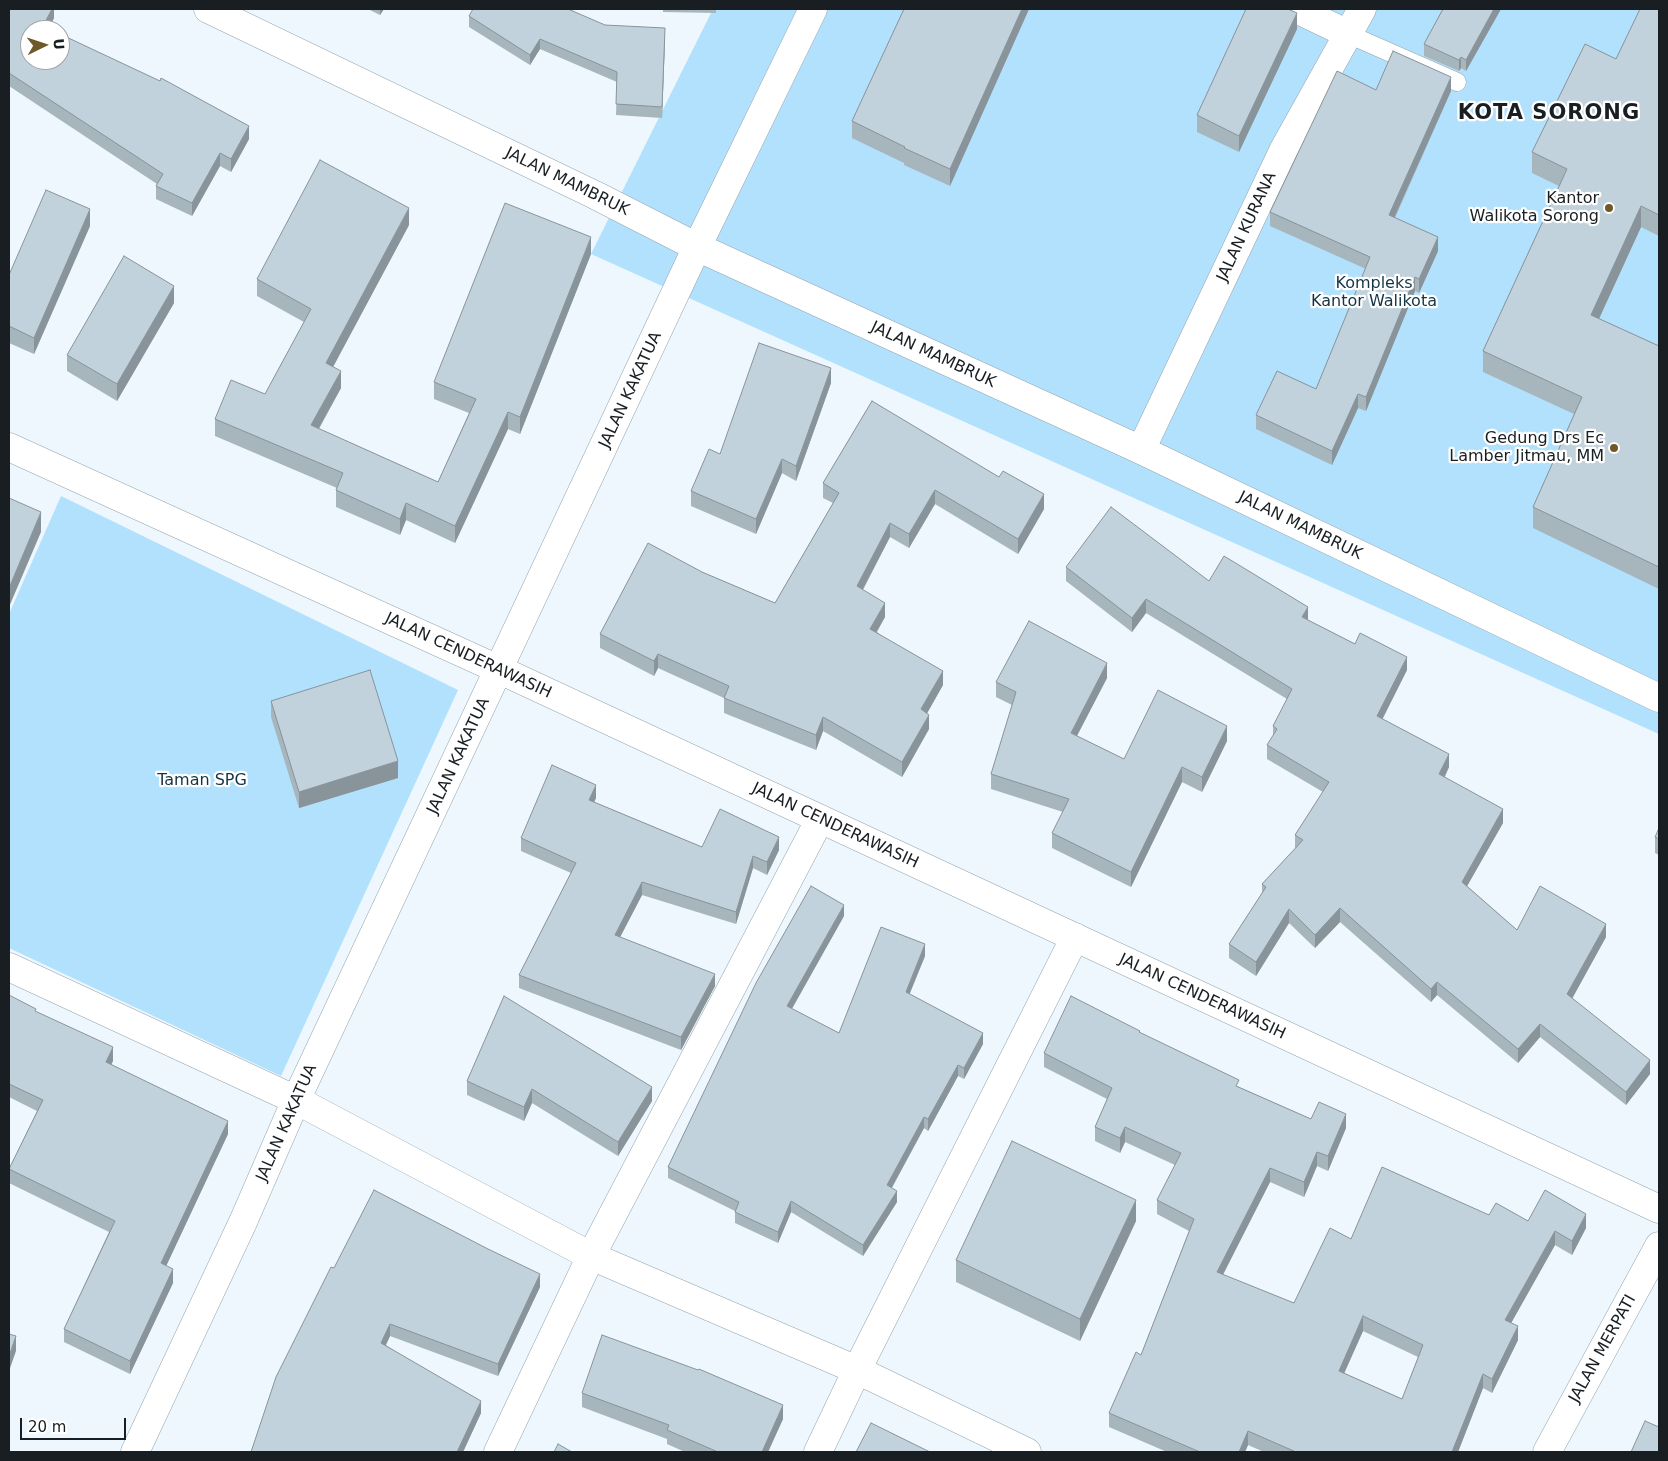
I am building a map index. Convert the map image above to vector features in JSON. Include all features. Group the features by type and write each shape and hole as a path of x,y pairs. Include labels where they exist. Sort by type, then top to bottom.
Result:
{"street":[{"name":"JALAN MAMBRUK","path":"208,9 595,195 697,247 1141,450 1659,698"},
{"name":"JALAN KAKATUA","path":"135,1452 243,1222 296,1100 500,670 697,247 813,9"},
{"path":"1296,9 1348,34"},
{"name":"JALAN KURANA","path":"1141,450 1284,149 1362,9"},
{"name":"JALAN CENDERAWASIH","path":"9,447 500,670 1659,1209"},
{"path":"498,1452 591,1256 820,819"},
{"path":"818,1452 857,1370 1075,937"},
{"path":"9,967 296,1100 591,1256 857,1370 1027,1452"},
{"name":"JALAN MERPATI","path":"1547,1452 1659,1246"}],"lane":[{"path":"1348,34 1457,82"}],"green space":[{"name":"Kompleks Kantor Walikota","path":"713,9 1659,9 1659,734 591,254"},
{"name":"Taman SPG","path":"61,496 458,690 281,1076 9,948 9,614"}],"building":[{"path":"9,9 52,9 46,20 20,20 20,70 70,70 70,39 160,81 161,78 249,126 231,159 220,153 192,203 156,186 163,174 9,73"},
{"path":"473,9 568,9 605,25 665,28 662,107 616,104 617,72 540,39 530,55 469,16"},
{"path":"904,9 1022,9 950,169 852,121"},
{"path":"1246,9 1288,9 1297,13 1239,136 1197,115"},
{"path":"1443,9 1494,9 1466,60 1461,57 1459,60 1424,44"},
{"path":"1640,9 1659,9 1659,215 1641,206 1591,315 1659,346 1659,567 1533,507 1582,397 1483,351 1567,169 1532,152 1585,44 1616,59"},
{"path":"1393,51 1451,77 1389,215 1438,237 1419,279 1415,277 1366,397 1358,394 1332,451 1256,415 1277,371 1316,389 1370,257 1270,212 1337,71 1376,90"},
{"path":"320,160 409,208 326,363 341,371 311,425 438,482 476,399 434,382 505,203 591,237 520,417 508,412 455,526 406,503 400,519 336,490 343,473 215,419 231,380 265,394 311,309 257,279"},
{"path":"46,190 90,209 34,338 9,326 9,275"},
{"path":"124,256 174,286 117,384 67,355"},
{"path":"759,343 831,368 796,466 782,459 756,519 691,491 709,449 720,454"},
{"path":"872,401 999,477 1003,471 1044,494 1018,539 935,490 909,534 890,523 857,586 885,603 870,629 943,671 921,709 929,715 902,762 823,717 816,735 724,698 729,686 658,654 654,661 600,634 648,543 702,572 775,603 839,493 823,483"},
{"path":"9,498 41,512 9,588"},
{"path":"1111,507 1209,581 1224,556 1308,607 1302,617 1355,644 1360,633 1407,657 1377,716 1449,754 1439,774 1503,809 1462,882 1517,930 1540,886 1606,924 1567,994 1650,1060 1626,1092 1540,1024 1518,1049 1437,982 1431,989 1340,908 1315,935 1289,909 1256,962 1229,944 1266,887 1262,884 1303,840 1295,835 1329,782 1267,745 1277,729 1273,726 1292,689 1146,599 1132,618 1066,567"},
{"path":"1029,621 1107,663 1071,733 1124,759 1158,690 1227,726 1202,777 1182,767 1131,872 1052,833 1069,799 991,774 1016,692 996,682"},
{"path":"370,670 398,761 299,792 271,701"},
{"path":"552,765 596,785 589,800 702,847 720,809 779,837 767,862 753,856 736,912 642,882 615,935 715,974 681,1037 519,975 576,863 521,838"},
{"path":"1659,828 1659,839 1655,837"},
{"path":"811,886 844,905 787,1006 839,1033 881,927 925,944 906,992 983,1033 964,1068 958,1065 928,1119 924,1117 887,1185 897,1191 863,1245 791,1201 778,1232 735,1212 739,1202 668,1167 756,983"},
{"path":"9,995 36,1009 35,1011 113,1047 106,1062 228,1121 161,1263 173,1269 130,1361 64,1329 115,1221 9,1169 43,1100 9,1084"},
{"path":"504,996 652,1087 618,1142 532,1089 524,1107 467,1081"},
{"path":"1071,996 1139,1032 1239,1080 1236,1086 1311,1119 1319,1102 1346,1114 1328,1156 1317,1152 1304,1182 1270,1168 1217,1272 1294,1303 1330,1228 1351,1239 1382,1167 1489,1215 1496,1203 1528,1221 1545,1190 1586,1214 1572,1241 1555,1231 1505,1320 1518,1326 1492,1379 1483,1374 1452,1452 1296,1452 1248,1431 1239,1452 1200,1452 1109,1413 1136,1352 1141,1355 1194,1219 1157,1200 1181,1153 1125,1127 1120,1138 1095,1127 1112,1088 1044,1053","holes":["1363,1316 1423,1345 1402,1399 1339,1371"]},
{"path":"1012,1141 1136,1200 1080,1319 956,1260"},
{"path":"374,1190 540,1274 498,1364 390,1324 381,1343 481,1401 457,1452 251,1452 276,1377 331,1267 334,1268"},
{"path":"9,1334 16,1336 9,1356"},
{"path":"602,1335 699,1369 783,1405 762,1452 718,1452 667,1430 669,1425 582,1393"},
{"path":"1645,1421 1659,1427 1659,1452 1631,1452"},
{"path":"871,1423 930,1452 856,1452"},
{"path":"558,1444 572,1452 554,1452"}],"place":[{"name":"Kantor Walikota Sorong","path":"1609,208"},
{"name":"Gedung Drs Ec Lamber Jitmau, MM","path":"1614,448"}],"district":[{"name":"KOTA SORONG","path":"1549,114"}]}
